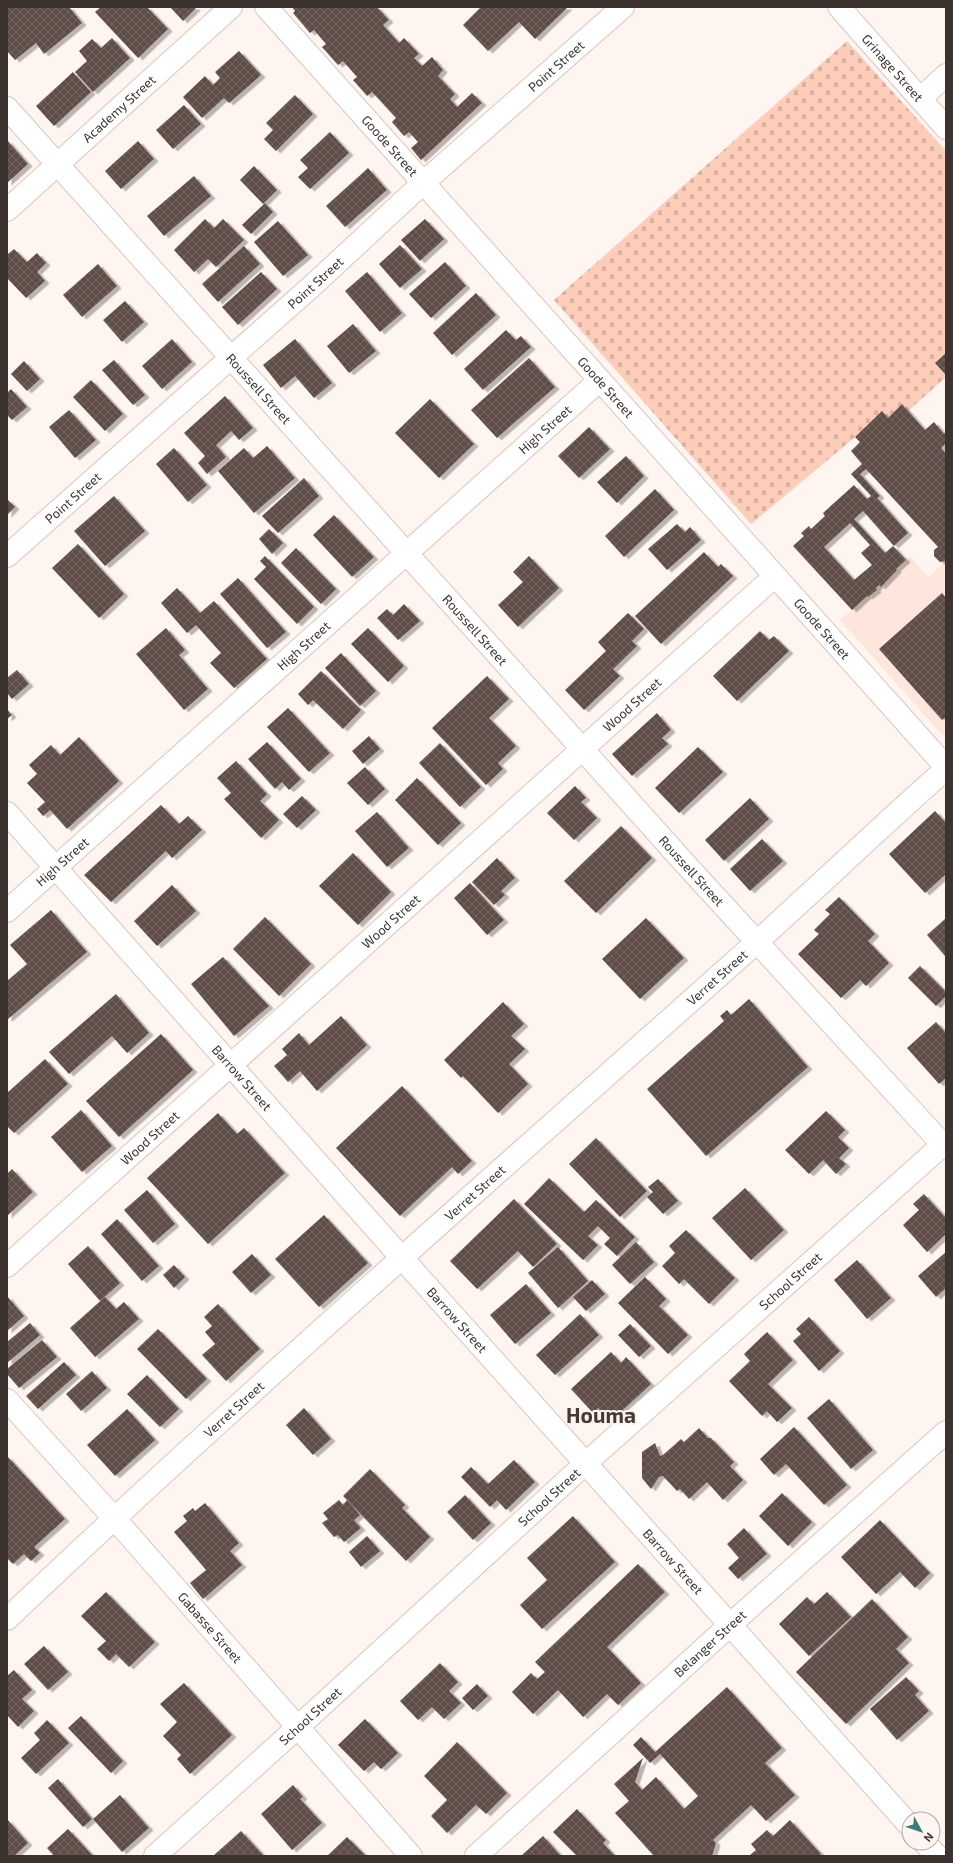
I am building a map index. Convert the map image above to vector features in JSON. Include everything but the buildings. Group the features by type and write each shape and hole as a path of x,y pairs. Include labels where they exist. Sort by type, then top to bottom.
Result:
{"street":[{"name":"Academy Street","path":"7,210 231,7"},
{"name":"Goode Street","path":"266,7 946,768"},
{"name":"Point Street","path":"7,556 312,286 423,183 623,7"},
{"name":"Grinage Street","path":"839,7 946,128"},
{"path":"920,99 946,75"},
{"name":"Roussell Street","path":"7,108 407,555 757,942 945,1145"},
{"name":"High Street","path":"7,912 407,555 600,380"},
{"name":"Wood Street","path":"7,1266 775,576"},
{"name":"Verret Street","path":"7,1619 114,1518 401,1257 757,942 946,768"},
{"name":"Barrow Street","path":"7,813 401,1257 731,1624 901,1816"},
{"name":"School Street","path":"155,1856 298,1728 586,1463 945,1145"},
{"name":"Gabasse Street","path":"7,1400 114,1518 411,1856"},
{"name":"Belanger Street","path":"476,1856 731,1624 946,1432"}],"shaded area":[{"path":"910,556 928,577 946,561 946,733 943,736 840,620 867,596 869,597 877,590 876,588 879,585 881,587 897,570 896,569"}],"green space":[{"path":"847,41 946,151 946,377 908,411 902,404 888,418 882,412 855,437 751,524 554,300"}],"district":[{"name":"Houma","path":"601,1416"}]}
